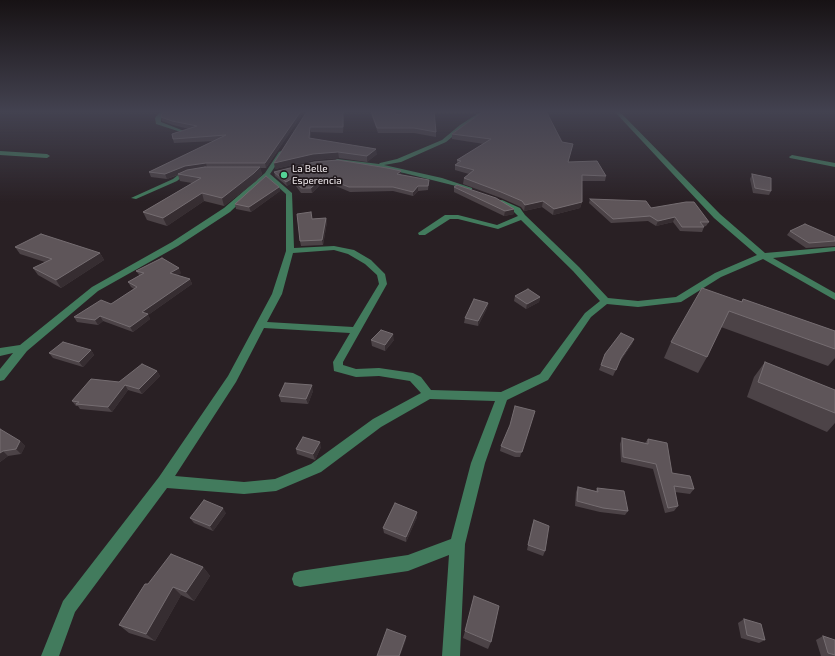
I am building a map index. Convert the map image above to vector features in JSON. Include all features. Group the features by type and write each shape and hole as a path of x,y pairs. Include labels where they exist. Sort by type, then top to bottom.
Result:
{"street":[{"path":"367,164 385,164 399,161 443,142"},
{"path":"645,142 717,216 763,256 835,297"},
{"path":"0,377 23,348 95,289 175,244 227,210 266,172 286,145"},
{"path":"0,153 47,156"},
{"path":"792,157 835,165"},
{"path":"326,162 339,161 367,164 440,179 480,193"},
{"path":"266,172 281,171"},
{"path":"134,198 175,180 180,176 200,172"},
{"path":"50,656 69,607 164,481 232,379 277,294 290,250 289,193 266,172"},
{"path":"492,198 517,210 522,217 576,269 605,301 638,304 678,300 718,274 763,256 835,249"},
{"path":"422,233 448,217 458,217 498,227 522,217"},
{"path":"290,250 328,248 351,252 368,262 381,274 383,284 338,362 338,368 356,373 379,372 413,377 428,394"},
{"path":"164,481 244,488 276,485 316,468 377,423 428,394 502,397 544,377 588,315 605,301"},
{"path":"260,325 356,330"},
{"path":"0,352 23,348"},
{"path":"451,656 457,544 478,463 502,397"},
{"path":"300,579 408,563 457,544"}],"building":[{"path":"212,142 280,142 265,163 206,163 185,166 165,174 149,172"},
{"path":"288,142 331,142 376,149 367,156 338,152 313,154 274,163"},
{"path":"487,142 562,142 573,144 568,162 597,161 606,176 582,175 582,202 554,209 543,201 525,205 522,201 464,178 474,170 455,165 461,161 457,160"},
{"path":"338,160 401,171 397,174 429,180 428,186 418,186 413,192 393,187 349,187 323,177 311,188 301,188 293,178 286,182 274,172 314,162"},
{"path":"205,167 260,167 222,198 202,193 163,218 143,212 201,178 178,174 187,170"},
{"path":"752,174 771,178 771,191 755,188"},
{"path":"266,176 279,187 249,207 235,204"},
{"path":"457,185 496,198 514,209 505,211 454,187"},
{"path":"590,199 646,201 651,208 694,202 709,222 700,222 704,227 682,227 675,217 658,221 650,216 613,219"},
{"path":"311,212 312,219 326,218 322,240 300,241 297,214"},
{"path":"805,224 835,237 835,241 809,243 790,231"},
{"path":"41,234 100,253 56,280 33,268 52,259 15,247"},
{"path":"162,258 179,268 170,273 190,279 142,312 148,314 130,327 100,316 95,320 74,317 101,300 111,304 137,287 128,282 144,273 136,271"},
{"path":"702,288 742,302 743,299 835,331 835,349 729,311 707,357 671,342"},
{"path":"528,289 540,297 527,304 515,296"},
{"path":"474,299 488,303 478,321 465,318"},
{"path":"381,330 393,334 385,345 371,340"},
{"path":"621,333 634,339 621,358 616,370 601,365 605,354"},
{"path":"63,342 91,350 79,362 49,353"},
{"path":"765,362 835,390 835,413 758,382"},
{"path":"142,364 157,371 139,389 125,385 108,407 76,404 79,402 72,401 91,379 119,382"},
{"path":"285,383 312,385 306,399 279,396"},
{"path":"515,406 535,411 522,452 516,452 501,446 510,425"},
{"path":"0,429 20,441 16,449 3,451 0,453"},
{"path":"303,437 320,442 313,454 296,449"},
{"path":"622,438 648,444 648,439 667,443 672,473 690,476 694,489 674,486 678,506 668,508 656,464 623,457"},
{"path":"578,487 598,492 597,488 624,491 628,511 603,508 577,501"},
{"path":"204,500 223,508 210,526 190,518"},
{"path":"395,503 417,512 406,537 383,528"},
{"path":"534,520 549,526 545,551 528,545"},
{"path":"171,554 203,567 186,592 173,587 146,634 119,625 145,584 148,584"},
{"path":"474,596 499,606 491,642 465,631"},
{"path":"744,619 761,624 765,640 747,635"},
{"path":"387,629 406,636 399,656 377,656"},
{"path":"823,636 835,640 835,655 828,653"}],"place":[{"name":"La Belle Esperencia","path":"284,175"}]}
